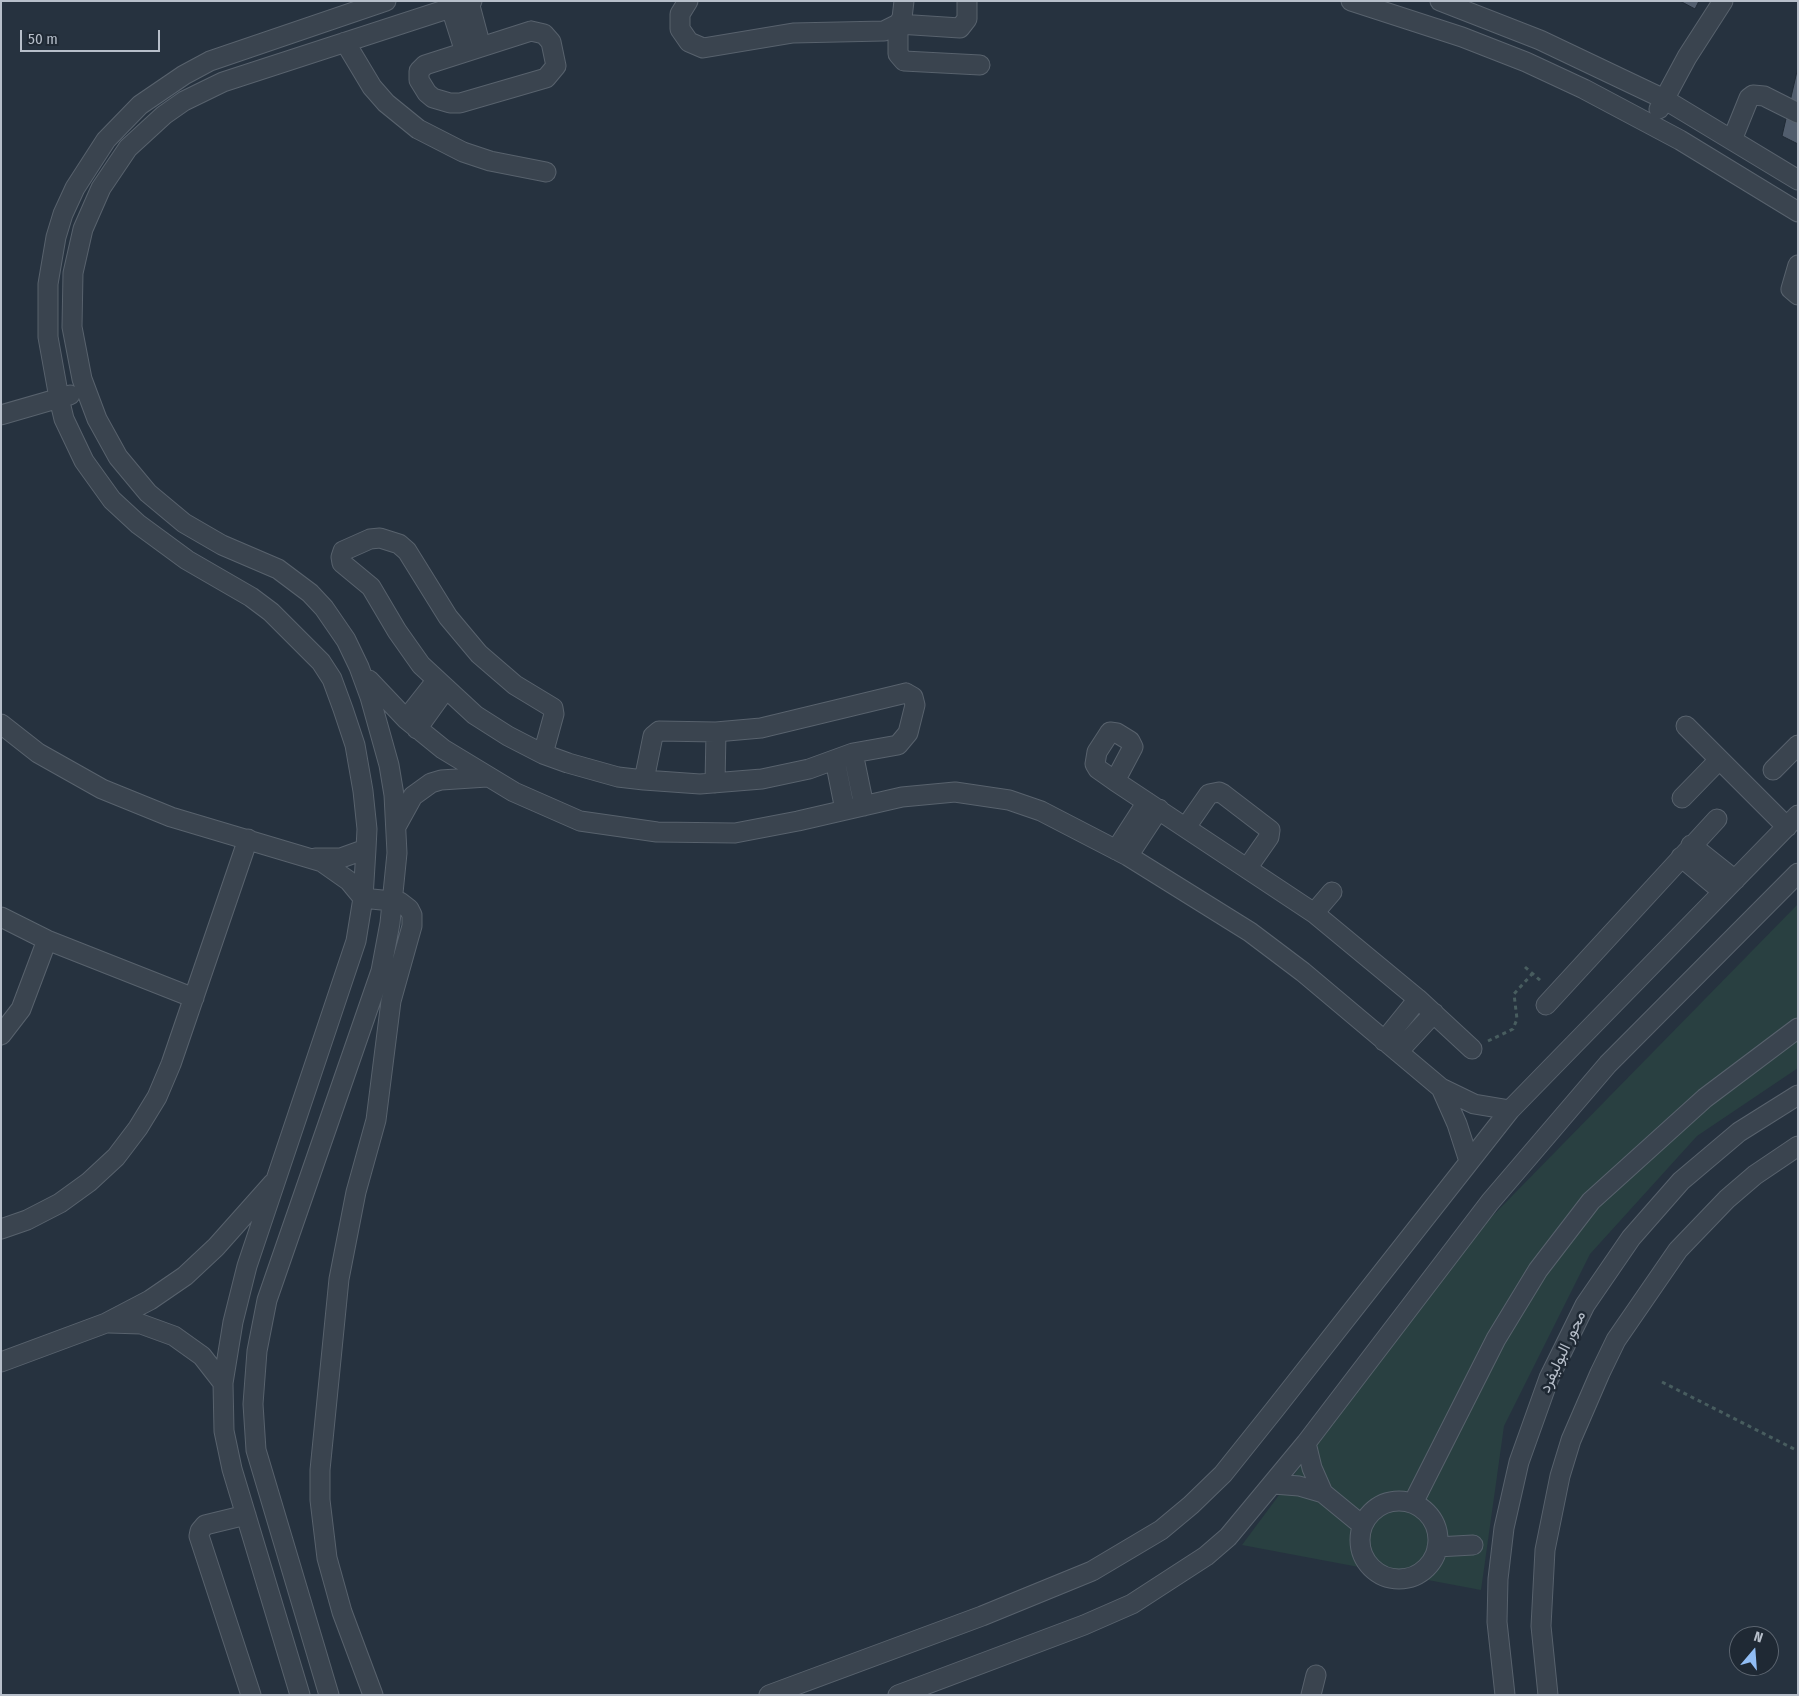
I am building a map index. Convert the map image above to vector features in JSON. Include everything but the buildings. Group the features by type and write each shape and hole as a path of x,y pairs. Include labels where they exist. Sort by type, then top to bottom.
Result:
{"street":[{"path":"300,1695 232,1469 224,1431 223,1383 233,1322 245,1276 356,941 363,898 367,829 355,745 332,678 321,662 271,612 251,597 180,556 125,512 97,481 84,462 64,419 58,398 48,328 48,284 51,261 63,214 75,188 106,140 122,122 160,90 210,61 386,1"},
{"path":"688,1 680,14 680,29 689,42 703,48 793,33 884,31 898,24 960,28 967,20 968,1"},
{"path":"904,1 904,10 898,24 897,49 900,58 904,61 980,65"},
{"path":"1351,1 1507,54 1652,124 1727,167 1798,212"},
{"path":"1440,1 1540,40 1664,99 1798,180"},
{"path":"1652,124 1687,57 1723,1"},
{"path":"329,1695 256,1450 253,1404 257,1351 267,1300 381,971 397,853 396,825 389,765 370,697 359,667 336,624 310,593 295,580 260,560 203,534 166,509 148,493 118,457 107,439 85,390 72,327 73,273 83,229 101,188 113,168 144,131 164,115 203,91 244,74 470,2 473,50"},
{"path":"451,8 473,50"},
{"path":"531,31 538,32 544,34 551,42 556,66 546,78 460,103 440,101 427,93 419,80 422,67 473,50 531,31"},
{"path":"345,42 372,87 386,103 418,130 463,152 490,161 546,172"},
{"path":"1732,140 1749,98 1753,95 1764,96 1798,113"},
{"path":"1798,265 1791,289 1798,295"},
{"path":"1,415 85,390"},
{"path":"543,754 554,714 552,708 496,670 468,642 448,617 407,551 399,544 380,538 343,550 342,563 371,587 408,649 440,685 491,726 543,754 593,771 644,780 715,783 762,779 835,760 852,753 893,747 902,742 908,734 915,705 913,697 906,693 776,725 716,732 663,731 655,733 644,780"},
{"path":"359,667 377,691 411,724 487,777 529,799 580,821 657,832 736,833 902,797 955,792 1008,800 1041,811 1122,853 1250,932 1303,972 1441,1088 1474,1104 1510,1110"},
{"path":"411,724 440,685"},
{"path":"1,724 38,753 102,789 171,817 311,858 341,874 363,898 400,902 409,910 412,926 391,1001 381,1096 356,1192 339,1279 320,1470 322,1529 331,1576 342,1612 373,1695"},
{"path":"769,1695 982,1616 1092,1570 1161,1530 1192,1505 1222,1474 1510,1110 1792,821 1719,760 1686,726"},
{"path":"715,783 716,732"},
{"path":"1772,770 1798,745"},
{"path":"852,753 864,806"},
{"path":"835,760 844,810"},
{"path":"1682,798 1719,760"},
{"path":"396,825 414,796 431,783 441,780 487,777"},
{"path":"1115,781 1248,867 1314,913 1418,998 1472,1049"},
{"path":"1186,827 1209,794 1218,792 1223,794 1268,826 1270,830 1269,837 1248,867"},
{"path":"1122,853 1153,806"},
{"path":"1546,1006 1717,819"},
{"path":"1,1229 27,1220 60,1203 89,1182 116,1156 138,1128 157,1097 171,1064 248,839"},
{"path":"311,858 341,858 366,849"},
{"path":"1686,851 1729,886"},
{"path":"898,1695 1084,1625 1132,1604 1206,1556 1228,1537 1274,1484 1490,1202 1608,1064 1798,873"},
{"path":"1314,913 1332,892"},
{"path":"1,917 47,940 194,998"},
{"path":"1,1035 21,1009 47,940"},
{"path":"1391,1046 1418,998"},
{"path":"1391,1046 1434,1013"},
{"path":"1412,1504 1496,1339 1538,1270 1590,1201 1705,1098 1798,1028"},
{"path":"1441,1088 1457,1124 1469,1161"},
{"name":"محور البوليفرد","path":"1505,1695 1497,1622 1498,1578 1504,1528 1519,1462 1549,1378 1585,1305 1631,1238 1681,1181 1739,1132 1798,1095"},
{"path":"1548,1695 1541,1616 1548,1531 1560,1476 1571,1440 1600,1373 1616,1340 1678,1250 1726,1199 1755,1175 1798,1146"},
{"path":"1,1362 106,1323 150,1300 185,1276 216,1246 279,1177"},
{"path":"106,1323 141,1324 174,1336 202,1356 223,1383"},
{"path":"1306,1443 1312,1468 1323,1493"},
{"path":"1274,1484 1299,1486 1323,1493 1362,1525"},
{"path":"1396,1502 1412,1504 1424,1510 1433,1521 1438,1534 1433,1560 1424,1570 1413,1577 1400,1579 1386,1578 1375,1571 1366,1561 1360,1549 1362,1525 1370,1513 1379,1506 1396,1502"},
{"path":"246,1514 206,1525 200,1531 199,1536 251,1695"},
{"path":"1437,1547 1473,1545"},
{"path":"1311,1695 1316,1675"}],"path":[{"path":"1472,1049 1514,1029 1517,1019 1514,994 1532,974"},
{"path":"1662,1382 1798,1451"}],"green space":[{"path":"1798,904 1798,1068 1697,1136 1590,1254 1504,1426 1481,1590 1242,1545 1466,1243"}]}
